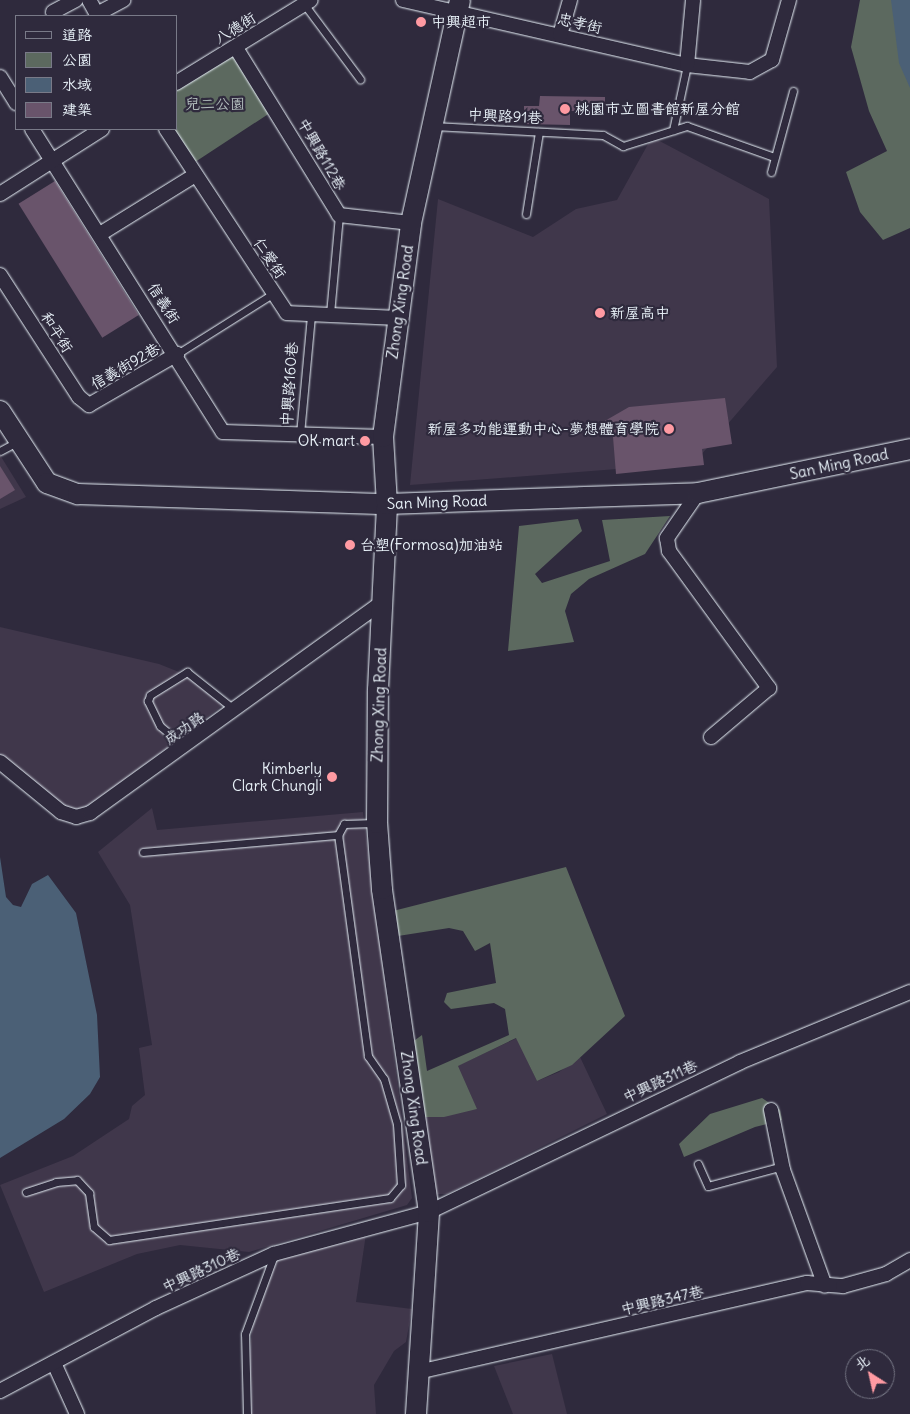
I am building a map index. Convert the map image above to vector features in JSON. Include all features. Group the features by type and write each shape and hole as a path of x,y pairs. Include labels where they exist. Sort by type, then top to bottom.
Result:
{"street":[{"path":"53,12 76,0"},
{"path":"89,0 97,15 123,0"},
{"name":"忠孝街","path":"403,0 458,6 560,35 687,65 750,72 772,60 789,0"},
{"path":"560,35 570,0"},
{"path":"687,65 693,0"},
{"name":"八德街","path":"178,82 236,48 307,2"},
{"name":"Zhong Xing Road","path":"416,1414 429,1212 382,889 377,823 387,504 383,436 411,222 458,6"},
{"name":"中興路112巷","path":"236,48 339,215 411,222"},
{"path":"0,77 15,101"},
{"name":"信義街","path":"33,130 177,354 223,432 300,434"},
{"path":"0,194 100,130"},
{"name":"仁愛街","path":"167,130 287,313 311,316 330,314 397,318"},
{"path":"100,234 195,175"},
{"name":"和平街","path":"0,275 79,397 89,405"},
{"name":"信義街92巷","path":"89,405 177,354"},
{"name":"San Ming Road","path":"0,411 47,482 78,494 387,504 698,493 910,449"},
{"name":"中興路160巷","path":"300,434 383,436"},
{"path":"698,493 667,538 669,551 769,688 711,737"},
{"name":"成功路","path":"0,762 45,802 76,817 90,813 237,712 383,602"},
{"name":"中興路311巷","path":"429,1212 740,1062 910,992"},
{"path":"771,1110 783,1166 825,1286"},
{"name":"中興路310巷","path":"0,1391 156,1308 274,1254 429,1212"},
{"name":"中興路347巷","path":"418,1372 807,1283 843,1286 872,1279 910,1260"},
{"path":"54,1363 76,1414"}],"lane":[{"path":"307,2 360,79"},
{"path":"673,130 687,65"},
{"path":"772,172 774,157 793,91"},
{"name":"中興路91巷","path":"433,126 603,135 623,146 687,126 774,157"},
{"path":"526,214 539,132"},
{"path":"330,314 339,215"},
{"path":"177,354 274,293"},
{"name":"中興路160巷","path":"300,434 311,316"},
{"path":"0,451 19,440"},
{"path":"186,748 160,726 148,701 150,695 187,672 237,712"},
{"path":"26,1192 56,1182 77,1180 89,1193 94,1227 109,1240 374,1202 390,1198 401,1185 397,1124 384,1079 368,1056 338,835 344,824 377,823"},
{"path":"143,852 338,835"},
{"path":"698,1164 708,1186 783,1166"},
{"path":"247,1414 245,1334 274,1254"}],"shaded area":[{"name":"新屋高中","path":"652,137 769,199 777,367 694,463 410,485 438,199 533,237 576,209 617,200"},
{"path":"0,455 26,497 0,509"},
{"path":"0,627 159,664 179,672 227,702 99,799 82,810 70,812 0,756"},
{"path":"152,808 157,830 363,812 412,1198 407,1205 249,1252 180,1245 137,1254 44,1292 0,1185 73,1156 129,1119 132,1106 145,1095 139,1048 152,1045 130,905 98,852"},
{"path":"517,1038 537,1081 559,1072 580,1057 607,1114 447,1194 436,1194 418,1117 476,1109 457,1066"},
{"path":"367,1227 356,1302 412,1309 406,1342 394,1351 374,1385 376,1414 243,1414 256,1295 266,1269 278,1258"},
{"path":"552,1354 567,1414 513,1414 494,1366"}],"green space":[{"path":"860,0 910,0 910,228 883,240 860,212 846,172 887,151 869,111 851,47"},
{"name":"兒二公園","path":"236,48 276,109 189,166 167,130 178,130 178,82"},
{"path":"670,516 645,554 589,579 571,594 565,611 574,642 508,651 519,526 578,519 582,531 535,574 542,583 610,561 602,520"},
{"path":"566,867 625,1016 572,1065 537,1081 516,1038 458,1066 477,1109 444,1117 418,1117 411,1043 422,1035 427,1071 509,1035 505,1009 494,1003 451,1009 444,1002 447,993 496,983 490,943 475,951 463,931 449,928 398,936 393,911"},
{"path":"762,1098 780,1110 782,1120 755,1127 684,1157 679,1144 710,1114"}],"water":[{"path":"891,0 910,0 910,88 899,63"},
{"path":"0,857 6,897 13,905 21,907 32,884 48,875 76,913 97,1015 100,1077 90,1094 64,1119 0,1158"}],"building":[{"name":"桃園市立圖書館新屋分館","path":"540,96 605,97 605,112 570,111 570,125 524,124 524,106 539,106"},
{"path":"55,181 139,315 102,338 19,204"},
{"name":"新屋多功能運動中心-夢想體育學院","path":"725,398 732,444 702,449 704,465 616,474 613,437 603,422 629,407"},
{"path":"0,466 15,490 0,499"}],"place":[{"name":"中興超市","path":"421,22"},
{"name":"桃園市立圖書館新屋分館","path":"565,109"},
{"name":"新屋高中","path":"600,313"},
{"name":"新屋多功能運動中心-夢想體育學院","path":"669,429"},
{"name":"OK mart","path":"365,441"},
{"name":"台塑(Formosa)加油站","path":"350,545"},
{"name":"Kimberly Clark Chungli","path":"332,777"}]}
